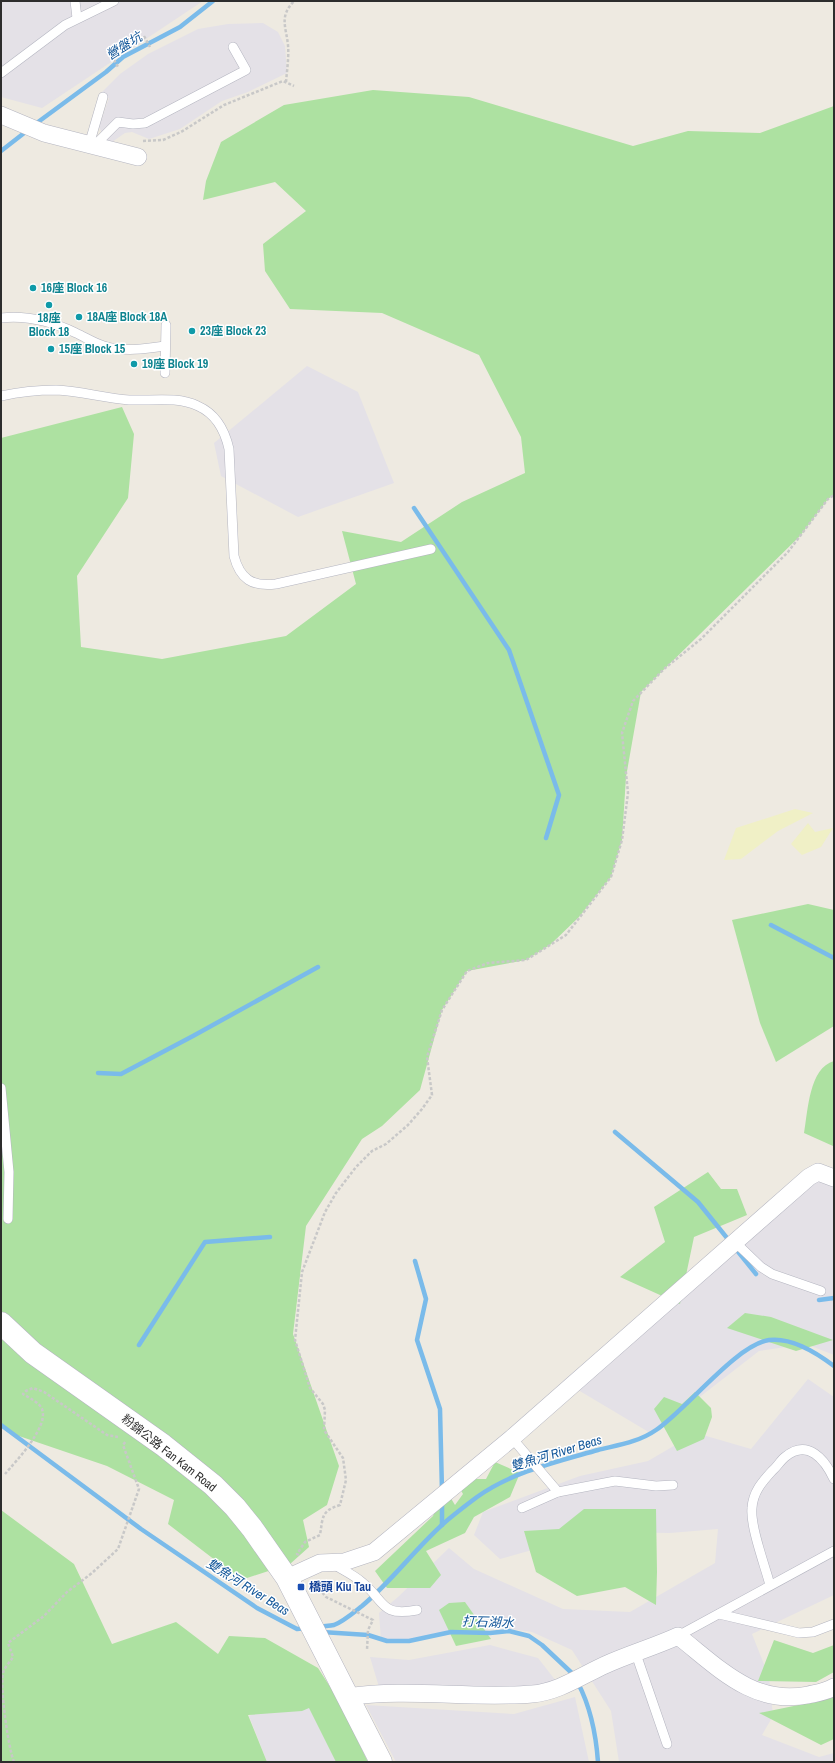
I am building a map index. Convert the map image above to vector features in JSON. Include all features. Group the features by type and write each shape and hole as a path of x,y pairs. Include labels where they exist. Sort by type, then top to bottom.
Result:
{"main road":[{"name":"粉錦公路 Fan Kam Road","path":"1,1323 24,1346 37,1356 163,1445 213,1485 235,1507 252,1528 286,1578 381,1762"}],"street":[{"path":"1,115 44,133 92,146 140,149"},
{"path":"286,1578 320,1563 329,1561 344,1562 374,1552 512,1438 815,1173 825,1174 834,1178"},
{"path":"348,1697 374,1693 466,1695 533,1694 559,1688 606,1664 655,1647 678,1636 742,1685 768,1696 798,1697 828,1691 834,1687"}],"lane":[{"path":"75,1 77,18"},
{"path":"1,72 65,25 114,1"},
{"path":"92,146 118,122 133,124 145,123 246,70 233,47"},
{"path":"92,146 103,97"},
{"path":"1,318 25,318 43,321 60,326 104,346 146,349 165,346"},
{"path":"164,373 166,325"},
{"path":"1,396 19,392 56,390 128,400 173,400 193,404 210,414 220,424 226,436 229,449 234,556 237,567 243,576 253,583 264,586 276,584 431,549"},
{"path":"1,1088 9,1172 8,1219"},
{"path":"735,1242 761,1267 772,1274 821,1291"},
{"path":"512,1438 558,1492"},
{"path":"770,1585 752,1516 753,1499 760,1484 785,1457 793,1452 800,1451 814,1453 820,1456 829,1468 834,1479"},
{"path":"522,1508 558,1492 615,1481 650,1486 672,1485"},
{"path":"678,1636 834,1551"},
{"path":"329,1561 364,1583 384,1608 400,1611 417,1610"},
{"path":"719,1614 799,1633 812,1632 834,1624"},
{"path":"636,1654 667,1744"}],"path":[{"path":"286,82 288,45 284,24 287,8 294,1"},
{"path":"144,36 150,47"},
{"path":"110,51 118,67"},
{"path":"140,149 181,132 224,105 283,81 294,86"},
{"path":"329,1561 318,1557 297,1554 305,1542 320,1535 323,1515 328,1509 340,1506 346,1480 343,1458 324,1430 325,1410 323,1404 308,1384 295,1340 302,1272 325,1212 336,1193 356,1167 372,1151 386,1144 408,1125 432,1095 427,1057 442,1010 467,970 488,963 526,960 566,935 611,877 622,840 628,793 622,733 633,701 664,669 701,639 788,552 828,499 834,495"},
{"path":"5,1474 21,1456 40,1427 43,1414 42,1408 38,1403 23,1394 33,1388 44,1392 107,1435 129,1440 126,1440 123,1445 139,1489 118,1549 92,1573 67,1592 44,1616 8,1643 13,1657 3,1672 3,1700 10,1753 14,1762"},
{"path":"319,1589 326,1597 373,1620 368,1630 367,1650"}],"shaded area":[{"path":"1,1 203,1 42,108 1,97"},
{"path":"263,23 278,32 285,46 287,73 248,92 222,101 180,129 149,139 132,132 125,133 112,142 106,141 99,127 109,98 98,96 120,74 148,54 198,29 228,24"},
{"path":"307,366 358,392 394,483 298,517 221,476 214,443"},
{"path":"816,1167 834,1171 834,1355 806,1344 759,1351 652,1434 563,1381"},
{"path":"808,1379 834,1397 834,1595 752,1634 769,1677 773,1716 762,1735 819,1757 834,1753 834,1762 619,1762 611,1711 572,1650 532,1632 484,1625 411,1641 381,1640 379,1613 398,1597 449,1548 474,1569 563,1609 630,1612 715,1563 718,1529 670,1533 596,1532 500,1559 474,1535 483,1512 580,1476 648,1461 696,1433 751,1449"},
{"path":"490,1645 538,1658 556,1681 522,1689 379,1687 370,1657 409,1660"},
{"path":"320,1679 363,1762 267,1762 249,1716"},
{"path":"575,1697 589,1762 396,1762 366,1705 514,1714"}],"green space":[{"path":"373,90 469,97 633,146 688,131 760,133 834,106 834,495 828,499 800,536 641,692 626,777 622,840 611,877 579,917 550,945 526,960 467,971 442,1010 420,1090 382,1126 362,1139 306,1226 293,1334 339,1466 327,1505 303,1520 309,1547 290,1564 241,1580 168,1524 174,1500 107,1466 16,1435 1,1425 1,438 122,407 134,434 128,498 77,576 81,647 162,659 286,636 356,584 342,531 401,542 462,502 525,473 521,437 479,355 382,313 290,309 265,271 263,244 306,211 275,182 203,200 206,181 221,142 284,105"},
{"path":"808,904 834,910 834,1026 776,1062 760,1023 732,920"},
{"path":"834,1061 833,1146 804,1133 811,1091 815,1081 819,1072 826,1065"},
{"path":"708,1172 721,1189 737,1189 747,1215 694,1237 680,1304 620,1277 665,1242 654,1207"},
{"path":"745,1313 771,1317 833,1340 796,1351 727,1328"},
{"path":"695,1392 711,1408 712,1417 704,1439 677,1451 654,1409 664,1397 682,1404"},
{"path":"495,1462 520,1473 510,1497 474,1517 465,1533 426,1551 441,1575 430,1588 387,1588 375,1571 433,1516 444,1487 455,1505 463,1494 455,1479 486,1479"},
{"path":"584,1509 656,1509 656,1605 625,1587 577,1596 536,1572 524,1531 559,1529"},
{"path":"1,1510 74,1564 112,1644 176,1622 218,1654 229,1636 265,1638 318,1668 336,1696 368,1762 336,1762 309,1708 302,1711 248,1715 267,1762 1,1762"},
{"path":"465,1602 491,1639 456,1646 439,1610 449,1603"},
{"path":"774,1640 813,1653 834,1645 834,1672 816,1682 758,1681"},
{"path":"834,1696 834,1739 821,1745 759,1713 823,1700"}],"sand":[{"path":"795,809 813,813 778,831 741,859 724,860 736,828"},
{"path":"808,823 815,832 833,828 821,847 802,855 791,844"}],"waterway":[{"name":"營盤坑","path":"34,125 106,72 123,57 180,27 213,1"},
{"path":"1,151 28,130"},
{"path":"414,508 509,650 559,795 546,838"},
{"path":"771,925 834,958"},
{"path":"98,1073 121,1074 318,967"},
{"path":"615,1132 698,1202 756,1274"},
{"path":"139,1345 205,1242 270,1237"},
{"path":"415,1261 426,1299 417,1340 440,1409 442,1491"},
{"path":"819,1300 834,1298"},
{"name":"雙魚河 River Beas","path":"318,1627 334,1625 348,1617 362,1606 432,1534 477,1497 491,1488 520,1474 598,1450 628,1443 649,1434 682,1408 727,1365 756,1344 769,1340 795,1343 812,1351 834,1366"},
{"name":"雙魚河 River Beas","path":"1,1425 141,1529 257,1608 297,1629 307,1628"},
{"path":"442,1502 442,1525"},
{"name":"打石湖水","path":"322,1632 368,1635 387,1641 409,1641 451,1632 490,1633 509,1631 529,1636 542,1645 575,1676"},
{"name":"打石湖水","path":"578,1683 583,1692 592,1721 598,1762"}],"place":[{"name":"16座 Block 16","path":"33,288"},
{"name":"18座 Block 18","path":"49,305"},
{"name":"18A座 Block 18A","path":"79,317"},
{"name":"23座 Block 23","path":"192,331"},
{"name":"15座 Block 15","path":"51,349"},
{"name":"19座 Block 19","path":"134,364"},
{"name":"橋頭 Kiu Tau","path":"301,1587"}]}
